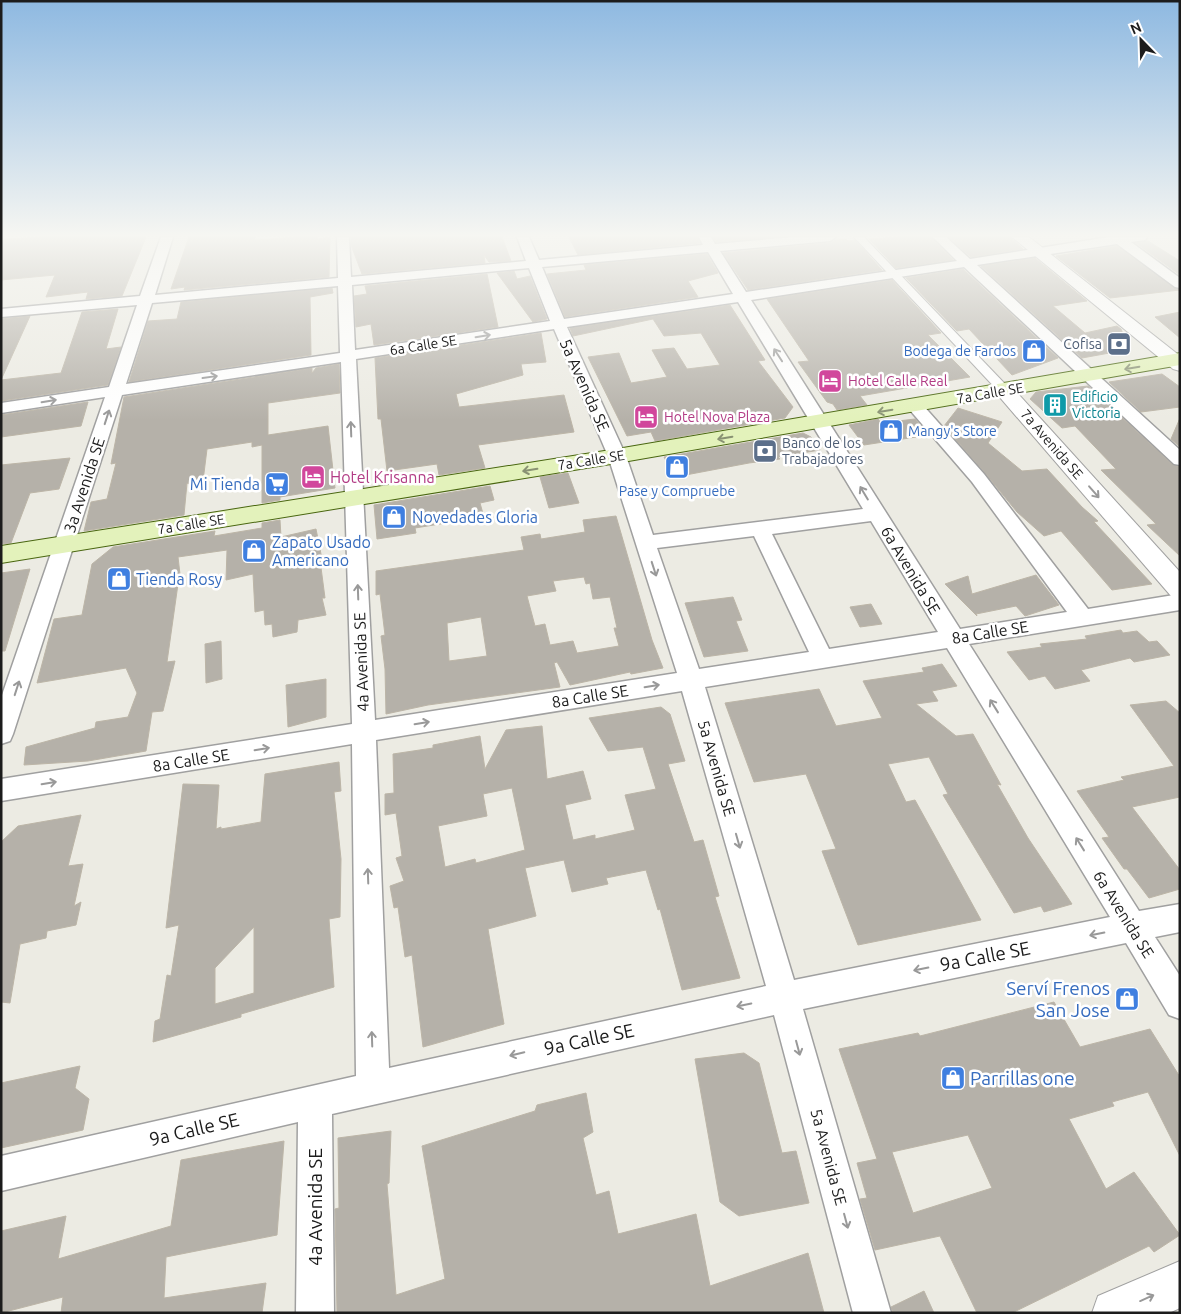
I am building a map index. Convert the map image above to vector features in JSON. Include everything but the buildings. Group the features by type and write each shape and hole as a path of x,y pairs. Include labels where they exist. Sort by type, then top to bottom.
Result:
{"main road":[{"name":"7a Calle SE","path":"1,555 617,456 1090,375 1178,362"}],"street":[{"path":"1,313 164,298"},
{"name":"4a Avenida SE","path":"347,298 364,732 373,1088"},
{"name":"5a Avenida SE","path":"548,298 617,456 691,680 784,996 872,1313"},
{"name":"6a Calle SE","path":"1,408 739,298"},
{"name":"6a Avenida SE","path":"741,298 821,422 952,638 1180,1004"},
{"name":"7a Avenida SE","path":"918,298 1004,390 1180,589"},
{"path":"1006,298 1180,460"},
{"path":"1098,298 1178,362"},
{"name":"3a Avenida SE","path":"1,734 146,300"},
{"path":"915,406 978,478 1083,618"},
{"path":"645,543 877,514"},
{"path":"760,528 823,659"},
{"name":"8a Calle SE","path":"1,790 1180,602"},
{"name":"9a Calle SE","path":"1,1174 315,1101 784,996 1180,918"},
{"name":"4a Avenida SE","path":"315,1101 315,1313"},
{"path":"1115,1313 1180,1284"}],"place":[{"name":"Cofisa","path":"1119,344"},
{"name":"Bodega de Fardos","path":"1034,351"},
{"name":"Hotel Calle Real","path":"830,381"},
{"name":"Edificio Victoria","path":"1055,405"},
{"name":"Hotel Nova Plaza","path":"646,417"},
{"name":"Mangy's Store","path":"891,431"},
{"name":"Banco de los Trabajadores","path":"765,451"},
{"name":"Pase y Compruebe","path":"677,467"},
{"name":"Hotel Krisanna","path":"313,477"},
{"name":"Mi Tienda","path":"277,484"},
{"name":"Novedades Gloria","path":"394,517"},
{"name":"Zapato Usado Americano","path":"254,551"},
{"name":"Tienda Rosy","path":"119,579"},
{"name":"Serví Frenos San Jose","path":"1127,999"},
{"name":"Parrillas one","path":"953,1078"}]}
